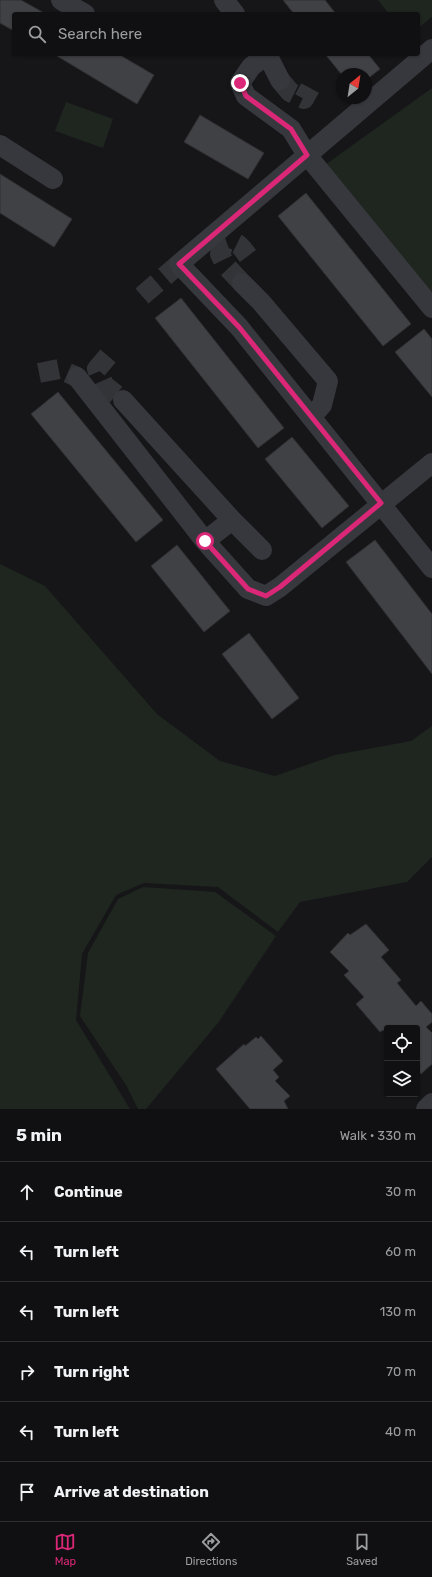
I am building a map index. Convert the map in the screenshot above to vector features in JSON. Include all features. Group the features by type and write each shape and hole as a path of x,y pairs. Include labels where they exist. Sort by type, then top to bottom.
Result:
{"lane":[{"path":"61,0 82,12"},
{"path":"224,0 233,12"},
{"path":"430,561 381,503 239,327 179,264 432,49"},
{"path":"265,56 251,67 240,83 246,96 291,129 307,155 432,308"},
{"path":"268,56 280,80"},
{"path":"0,144 53,179"},
{"path":"242,283 261,302 328,381 322,405 311,417"},
{"path":"239,327 261,302"},
{"path":"77,377 205,541 248,589 266,596 280,587 381,503 432,463"},
{"path":"123,400 232,520 262,550"},
{"path":"205,541 232,520"},
{"path":"426,1109 432,1103"}],"shaded area":[{"path":"378,0 432,0 432,17 420,26 420,12 387,12"},
{"path":"432,88 432,317 325,165"},
{"path":"66,102 113,119 103,148 55,131"},
{"path":"0,564 45,586 157,714 220,761 275,776 335,755 411,741 432,726 432,857 407,882 300,902 278,932 218,887 144,883 116,895 82,954 76,1020 130,1109 0,1109"},
{"path":"143,887 215,892 276,936 218,1023 146,1109 138,1109 126,1085 80,1016 88,953 118,899"}],"building":[{"path":"0,0 21,0 42,12 12,12 12,30 0,23"},
{"path":"283,0 325,0 334,12 292,12"},
{"path":"57,56 121,56 154,75 137,104"},
{"path":"327,56 370,56 380,69 372,75 372,68 336,68"},
{"path":"200,115 264,153 248,179 184,142"},
{"path":"0,174 72,219 54,247 0,213"},
{"path":"306,193 411,324 383,346 278,216"},
{"path":"181,298 284,428 258,448 155,318"},
{"path":"424,329 432,339 432,397 395,352"},
{"path":"58,392 163,520 136,542 31,414"},
{"path":"292,437 349,506 322,528 265,459"},
{"path":"375,540 432,614 432,674 346,562"},
{"path":"177,545 230,611 204,632 151,566"},
{"path":"249,633 299,698 272,719 222,654"},
{"path":"366,924 389,950 381,957 401,980 397,983 416,1006 421,1001 432,1014 432,1022 426,1027 432,1033 432,1064 421,1074 420,1025 384,1025 384,1031 383,1030 380,1032 356,1004 364,997 344,975 349,971 330,952 348,933 350,935"},
{"path":"261,1036 283,1061 273,1070 279,1077 275,1081 290,1096 284,1101 288,1109 250,1109 216,1069 244,1044 245,1046 256,1037 258,1039"}],"tunnel":[{"path":"280,80 290,92 304,99 310,88"},
{"path":"242,283 226,266 220,254 223,246 235,243 240,246 248,256"},
{"path":"142,296 179,264"},
{"path":"108,356 97,369 104,385 123,400"},
{"path":"39,373 59,369 77,377"}],"route":[{"path":"205,541 248,589 266,596 280,587 381,503 239,327 179,264 307,155 291,129 246,96 240,83"}]}
